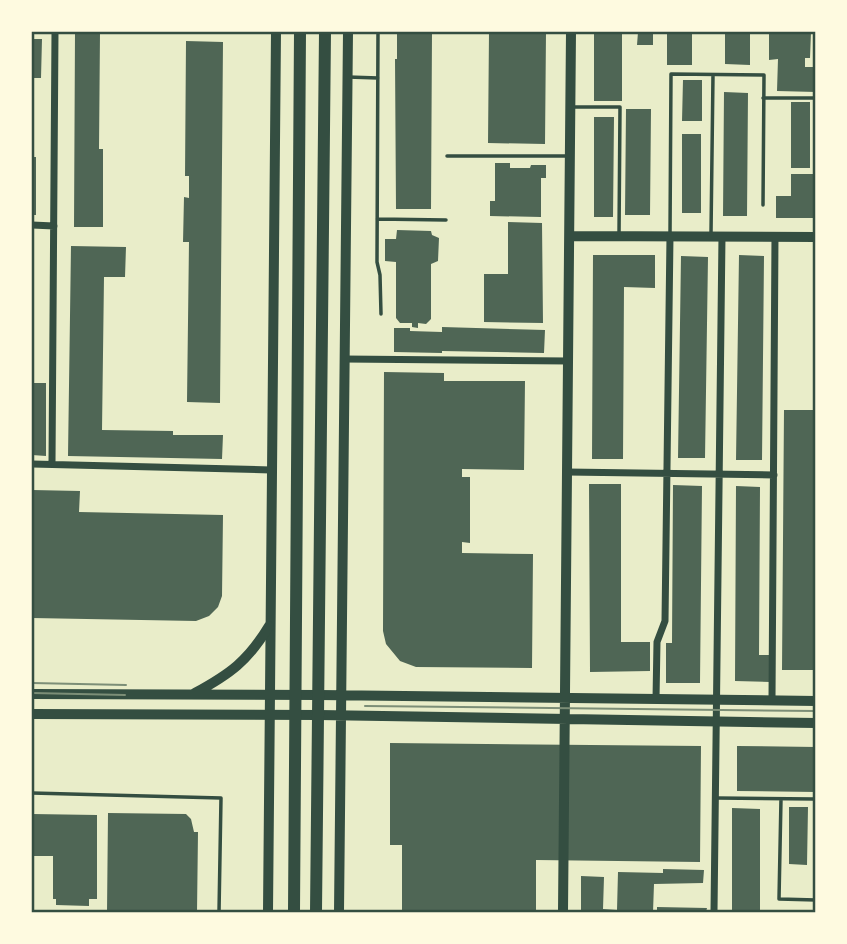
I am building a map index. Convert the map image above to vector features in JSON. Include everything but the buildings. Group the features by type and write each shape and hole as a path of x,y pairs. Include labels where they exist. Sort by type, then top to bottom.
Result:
{"main road":[{"path":"294,912 300,32"},
{"path":"316,912 325,32"},
{"path":"191,694 226,676 244,662 269,626"},
{"path":"32,694 319,695"},
{"path":"32,714 319,715"}],"street":[{"path":"52,464 55,32"},
{"path":"268,912 275,32"},
{"path":"339,912 348,32"},
{"path":"562,912 571,32"},
{"path":"32,225 54,226"},
{"path":"570,236 816,237"},
{"path":"656,699 657,642 665,621 670,236"},
{"path":"714,912 718,475 716,236"},
{"path":"772,700 775,236"},
{"path":"344,359 569,361"},
{"path":"32,464 271,470"},
{"path":"568,472 774,475"},
{"path":"319,695 816,701"},
{"path":"319,715 816,723"}],"lane":[{"path":"378,32 377,262 381,314"},
{"path":"670,236 671,74 764,75 763,205"},
{"path":"713,75 716,236"},
{"path":"347,77 377,78"},
{"path":"763,98 816,98"},
{"path":"570,107 620,107 619,236"},
{"path":"447,156 570,156"},
{"path":"377,219 446,220"},
{"path":"32,793 220,798 219,912"},
{"path":"715,798 815,799 815,900 779,899 781,799"},
{"path":"32,912 42,912"}],"tram line":[{"path":"32,683 126,685"},
{"path":"32,693 125,695"},
{"path":"365,706 816,711"}]}
